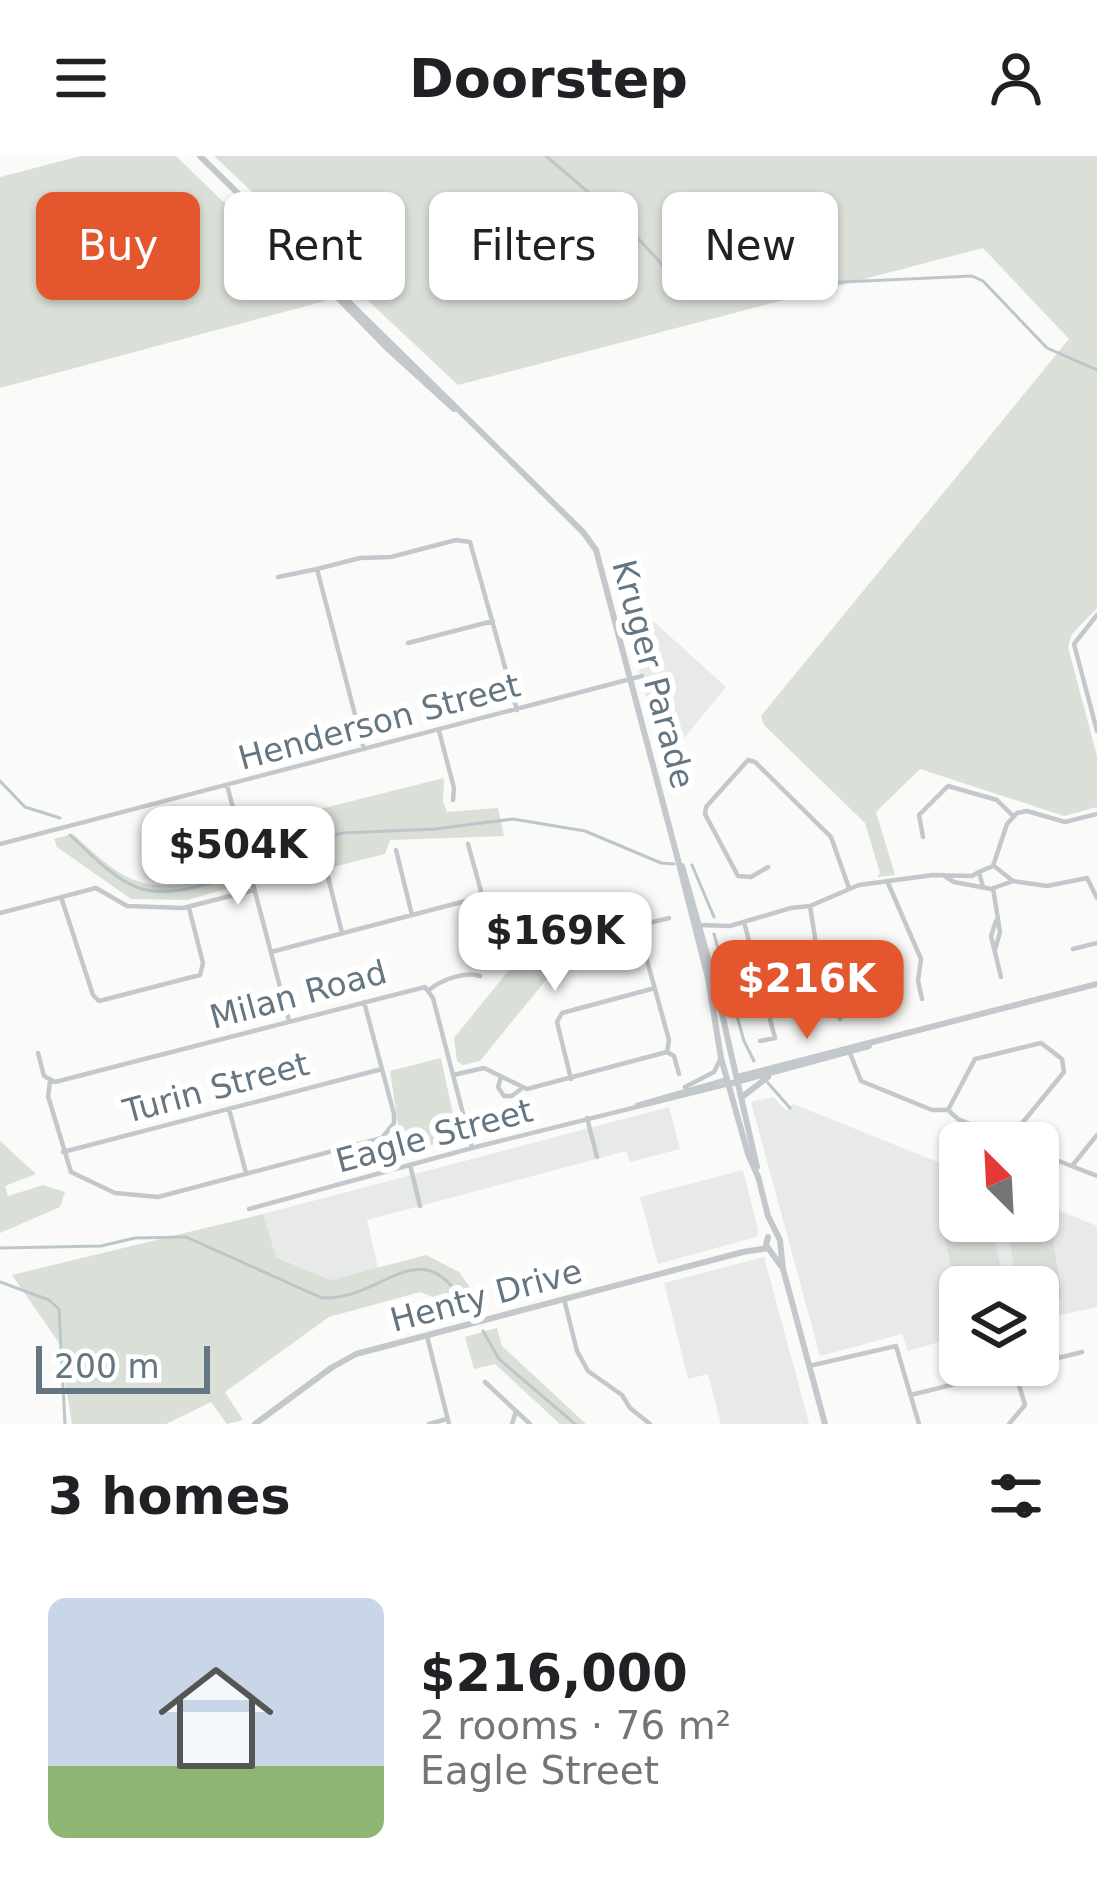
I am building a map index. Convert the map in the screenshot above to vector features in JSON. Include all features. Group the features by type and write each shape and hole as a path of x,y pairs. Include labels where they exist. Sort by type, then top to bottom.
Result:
{"street":[{"name":"Kruger Parade","path":"200,156 593,545 698,929 748,1154 759,1179"},
{"path":"278,577 467,540 517,710"},
{"path":"317,569 364,749"},
{"path":"1097,615 1074,644 1094,696 1097,731"},
{"path":"408,643 493,621"},
{"name":"Henderson Street","path":"0,844 642,676"},
{"path":"439,730 453,800"},
{"path":"768,867 751,877 738,876 705,814 748,760 831,838 849,888"},
{"path":"227,785 289,1022"},
{"path":"923,837 919,815 948,786 997,800 1013,816"},
{"path":"1013,816 1028,812 1065,822 1097,814"},
{"path":"698,929 810,906 849,888 943,875 972,876 993,866 1013,816"},
{"path":"271,952 479,896 468,844"},
{"path":"396,850 412,915"},
{"path":"993,866 1013,881"},
{"path":"979,872 983,887"},
{"path":"1000,872 991,936 1000,977"},
{"path":"943,875 983,887 1013,881 1047,886 1087,878 1097,898"},
{"path":"328,877 342,933"},
{"path":"888,883 921,959 922,999"},
{"path":"0,913 96,888 128,906 189,908 254,890"},
{"path":"61,897 99,1001 200,975 203,963 189,908"},
{"path":"810,906 817,950 840,1018"},
{"path":"638,932 649,923 669,918"},
{"path":"744,922 775,1037 760,1041"},
{"name":"Kruger Parade","path":"698,929 721,1058 742,1097 772,1243"},
{"path":"586,936 638,932"},
{"path":"638,932 670,1044 668,1052"},
{"path":"1073,949 1097,943"},
{"path":"430,989 439,982 474,973 480,976"},
{"name":"Eagle Street","path":"632,1107 1097,984"},
{"name":"Milan Road","path":"50,1082 421,987 430,989 472,1148"},
{"path":"571,1079 556,1022 562,1013 655,988"},
{"path":"38,1053 50,1082 48,1096 71,1172 115,1192 163,1196 382,1138 394,1118 364,1002"},
{"path":"948,1110 976,1059 1041,1043 1062,1059 1064,1072 1022,1122"},
{"path":"849,1050 861,1081 932,1110 948,1110 965,1122"},
{"name":"Eagle Street","path":"249,1209 849,1050"},
{"path":"668,1052 680,1074"},
{"path":"501,1077 498,1087 504,1096 512,1096 521,1089 668,1052"},
{"path":"675,1093 715,1072 721,1058"},
{"path":"453,1075 484,1067 521,1089"},
{"name":"Turin Street","path":"63,1152 382,1069"},
{"path":"742,1097 776,1072"},
{"path":"229,1109 246,1175"},
{"path":"587,1118 598,1157"},
{"path":"1072,1166 1097,1136"},
{"path":"1059,1161 1097,1176"},
{"path":"410,1165 420,1206"},
{"path":"772,1243 825,1424"},
{"name":"Henty Drive","path":"255,1424 342,1360 772,1243"},
{"path":"564,1299 588,1371 622,1395 650,1424"},
{"path":"427,1335 448,1422 429,1424"},
{"path":"809,1366 896,1346 919,1424"},
{"path":"1059,1358 1082,1352"},
{"path":"485,1382 530,1424"},
{"path":"911,1395 947,1386"},
{"path":"1009,1424 1024,1405 1019,1386"},
{"path":"512,1424 516,1411"}],"shaded area":[{"path":"81,156 176,156 224,203 224,300 325,301 0,388 0,177"},
{"path":"214,156 1097,156 1097,608 1072,634 1068,647 1097,756 1097,807 1064,816 920,769 876,812 895,875 877,877 880,873 865,823 764,725 761,716 1069,339 983,248 838,286 838,192 662,192 662,300 784,300 458,385 367,300 405,300 405,192 252,192"},
{"path":"629,599 726,687 663,764 621,601"},
{"path":"444,778 447,812 498,808 504,836 390,840 385,854 289,878 285,867 261,882 250,842 280,835 276,820"},
{"path":"73,834 107,864 135,880 168,885 212,879 209,866 238,858 244,884 187,900 131,899 57,847 54,839"},
{"path":"608,904 591,925 573,928 576,943 480,1061 463,1065 457,1061 454,1038 513,965 495,949 491,934"},
{"path":"441,1058 458,1138 365,1162 364,1150 383,1143 398,1124 390,1071"},
{"path":"773,1097 787,1111 793,1104 939,1163 939,1242 1059,1242 1059,1211 1097,1226 1097,1307 1059,1315 1059,1266 939,1266 939,1342 908,1351 902,1334 820,1356 751,1102"},
{"path":"669,1107 680,1149 630,1162 626,1151 367,1220 378,1268 331,1280 275,1256 263,1214"},
{"path":"0,1141 36,1174 5,1186 8,1196 43,1185 65,1192 60,1207 0,1233"},
{"path":"743,1170 756,1237 658,1264 640,1197"},
{"path":"263,1214 276,1257 331,1280 426,1255 459,1272 486,1310 450,1320 435,1298 420,1292 329,1317 225,1392 243,1420 227,1424 211,1402 166,1424 72,1424 59,1343 12,1275"},
{"path":"946,1242 995,1242 1000,1266 951,1266"},
{"path":"1010,1242 1054,1242 1057,1266 1014,1266"},
{"path":"764,1257 809,1424 721,1424 708,1374 688,1379 664,1283"},
{"path":"497,1328 502,1346 586,1424 560,1424 495,1364 474,1369 465,1337"}],"waterway":[{"path":"546,156 621,220 669,272 691,283 735,287 972,276 983,281 1047,348 1097,370"},
{"path":"0,781 25,807 60,818"},
{"path":"259,868 315,840 343,833 513,819 585,831 674,864"},
{"path":"70,835 120,878 151,891 191,888 243,874"},
{"path":"692,865 714,917"},
{"path":"714,934 754,1061"},
{"path":"768,1083 790,1108"},
{"path":"0,1248 101,1246 135,1238 186,1237 322,1298 345,1296 419,1269 436,1273 452,1287 469,1313"},
{"path":"0,1282 49,1300 59,1309 65,1424"},
{"path":"483,1331 499,1359 575,1424"}]}
